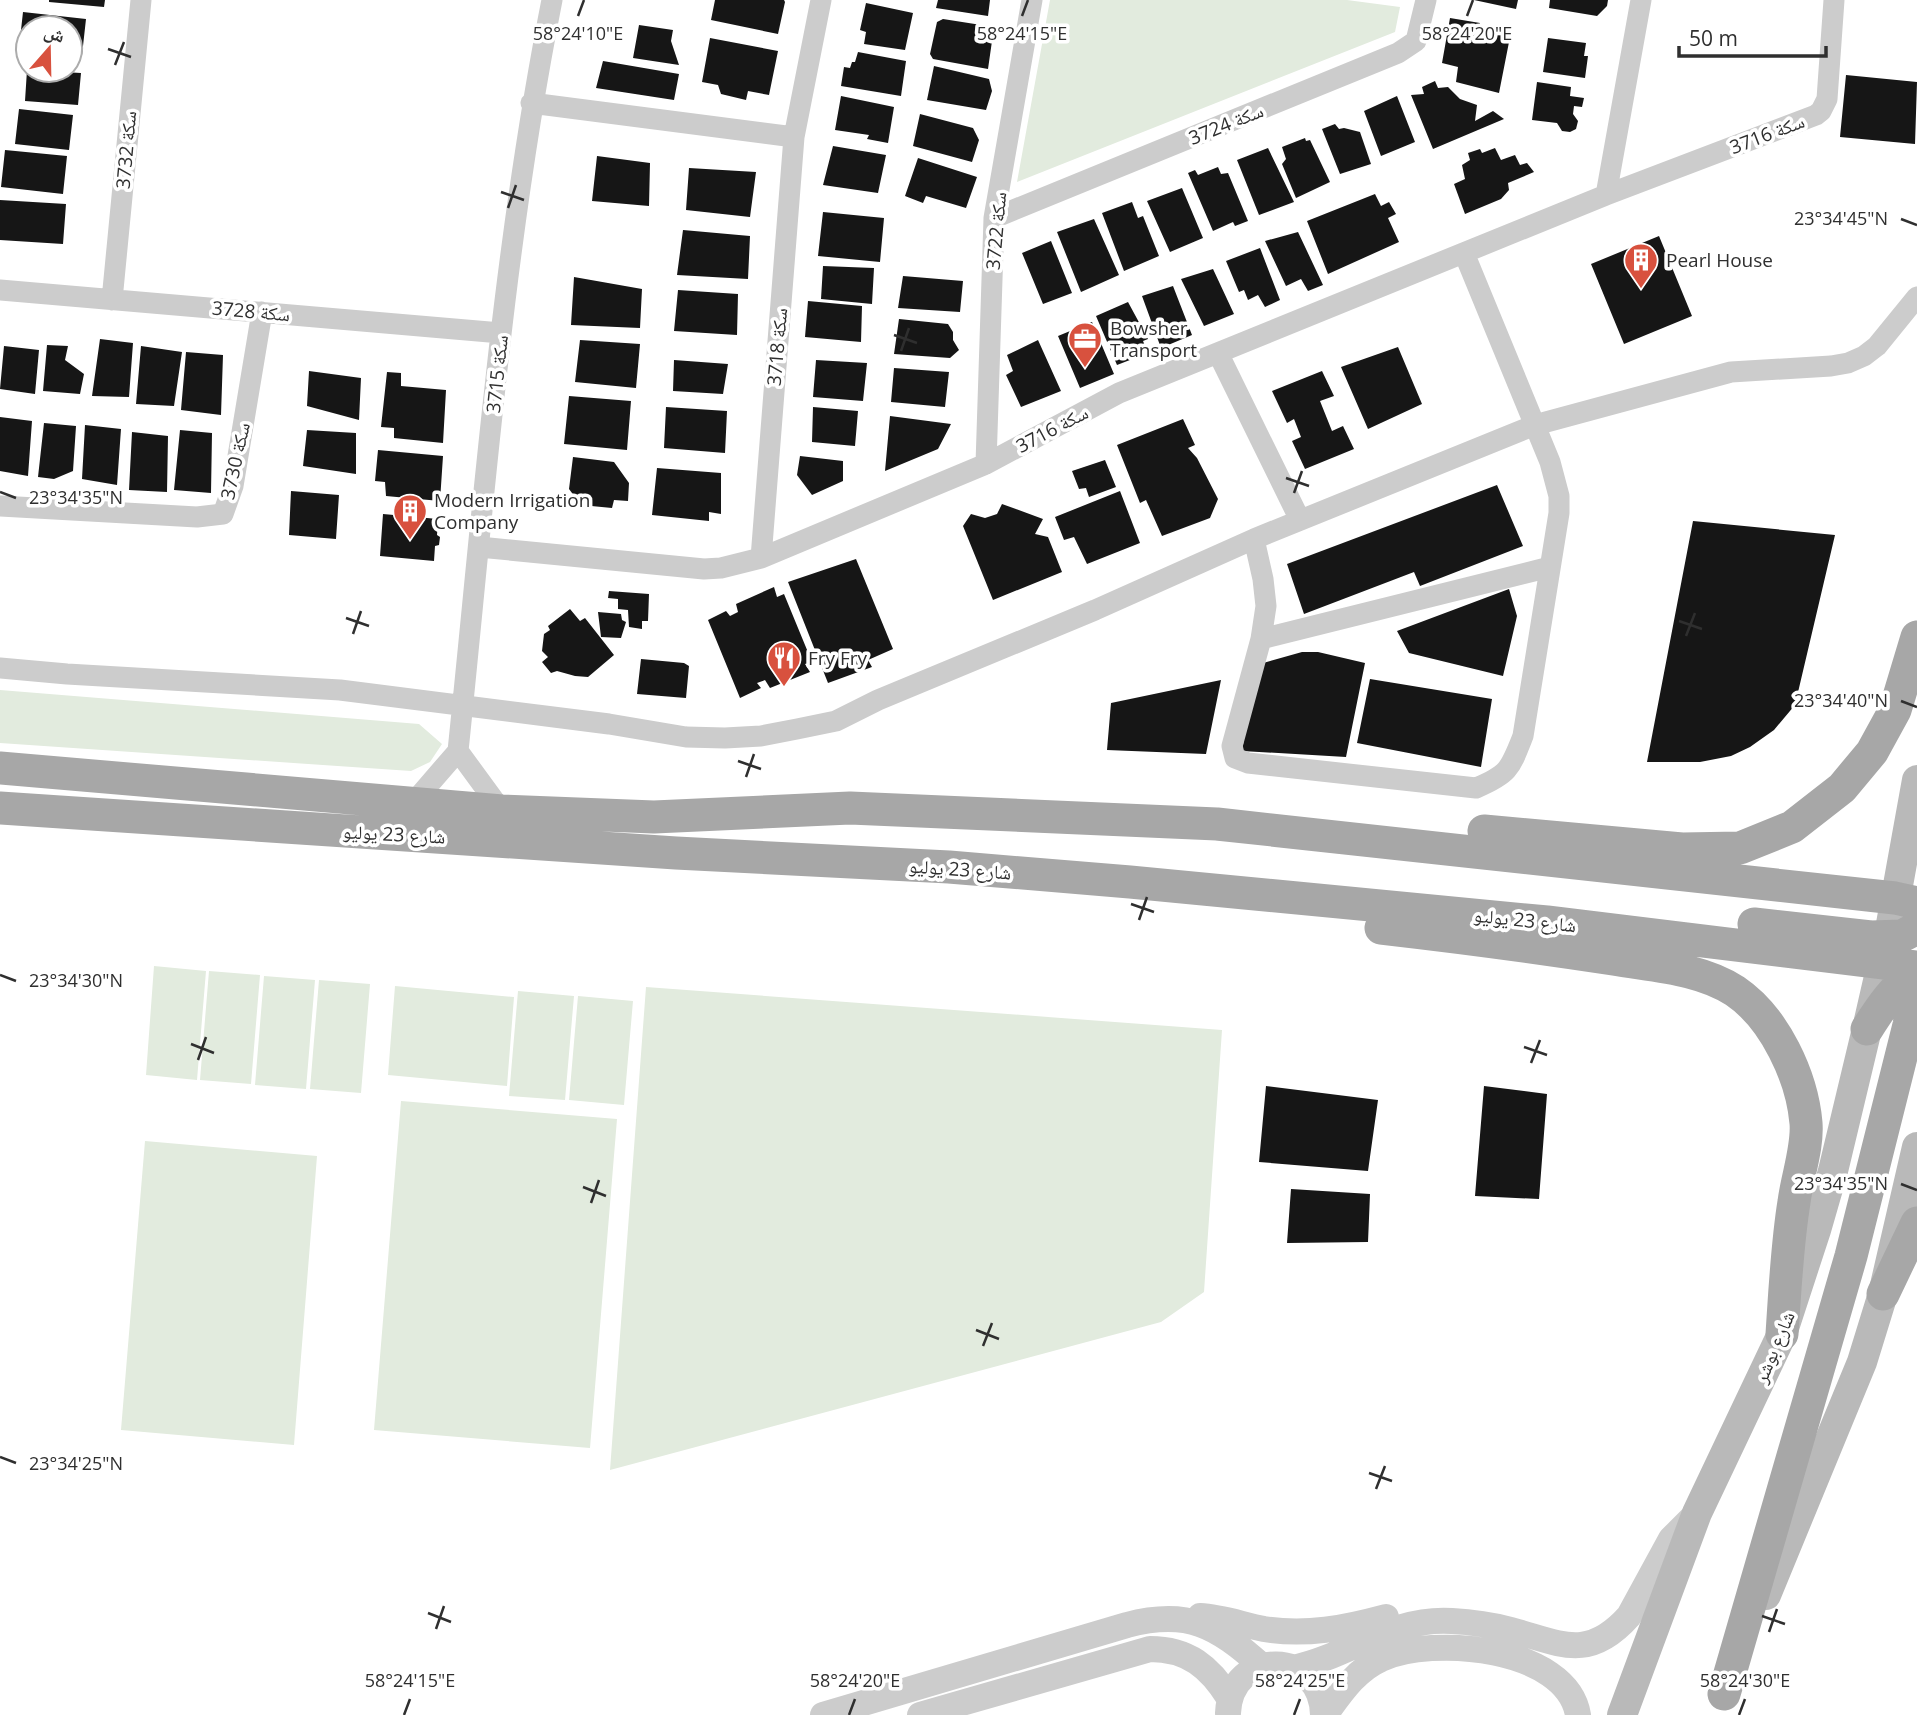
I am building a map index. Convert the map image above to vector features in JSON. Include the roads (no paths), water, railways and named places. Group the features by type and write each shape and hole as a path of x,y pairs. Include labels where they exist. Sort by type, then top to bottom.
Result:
{"main road":[{"path":"1217,824 1351,819 1682,849 1740,848 1792,827 1842,788 1872,752 1895,710 1917,637"},
{"name":"شارع 23 يوليو","path":"0,768 502,811 654,817 850,808 1217,824 1819,891 1901,931 1917,968"},
{"name":"شارع بوشر","path":"1622,1715 1697,1513 1782,1334 1833,1171 1867,1029 1901,931 1917,780"},
{"name":"شارع 23 يوليو","path":"0,808 676,853 949,867 1521,919 1901,931"},
{"path":"949,867 1185,905 1533,946 1672,969 1711,978 1737,992 1771,1027 1794,1069 1803,1100 1806,1127 1788,1239 1782,1334"},
{"path":"1867,1029 1885,1000 1917,968"},
{"path":"1721,1705 1852,1256 1917,984"},
{"path":"1721,1705 1862,1363 1883,1294 1917,1147"},
{"path":"1883,1294 1917,1223"}],"street":[{"name":"سكة 3732","path":"112,300 141,0"},
{"name":"سكة 3715","path":"458,751 501,333 531,103 552,0"},
{"name":"سكة 3718","path":"761,558 794,137 821,0"},
{"name":"سكة 3722","path":"986,464 994,218 1032,0"},
{"name":"سكة 3724","path":"994,218 1398,53 1416,41 1426,0"},
{"path":"1606,195 1641,0"},
{"name":"سكة 3716","path":"480,547 704,569 721,568 761,558 986,464 1119,393 1606,195 1811,118 1821,111 1827,99 1834,0"},
{"path":"531,103 794,137"},
{"path":"1254,539 1266,606 1261,639 1232,746 1235,758 1248,763 1476,788 1499,779 1512,763 1523,736 1559,513 1559,496 1556,479 1535,425 1464,253"},
{"name":"سكة 3728","path":"0,290 501,333"},
{"path":"0,668 340,690 609,724 686,737 749,737 797,729 836,721 878,700 1095,610 1254,539 1535,425 1731,372 1848,363 1877,346 1917,297"},
{"name":"سكة 3730","path":"0,506 197,517 223,514 233,486 262,312"},
{"path":"1218,353 1300,520"},
{"path":"1261,639 1550,567"},
{"path":"413,803 458,751 502,811"},
{"path":"823,1715 1126,1625 1156,1619 1212,1617 1263,1629 1308,1632 1411,1614 1449,1617 1509,1629 1555,1644 1569,1646 1596,1641 1620,1627 1629,1616 1671,1539 1697,1513"},
{"path":"1185,1619 1208,1627 1235,1643 1262,1666"},
{"path":"1293,1668 1326,1659 1398,1627 1432,1621 1467,1622"},
{"path":"1324,1715 1352,1679 1382,1658 1420,1649 1450,1647 1495,1653 1542,1669 1564,1685 1572,1696 1578,1715"},
{"path":"920,1715 1150,1649 1175,1651 1197,1660 1216,1677 1229,1707"},
{"path":"1229,1707 1242,1678 1262,1666 1278,1664 1293,1668 1313,1682 1320,1693 1324,1715"}],"place":[{"name":"Pearl House","path":"1641,290"},
{"name":"Bowsher Transport","path":"1085,369"},
{"name":"Modern Irrigation Company","path":"410,541"},
{"name":"Fry Fry","path":"784,688"}]}
